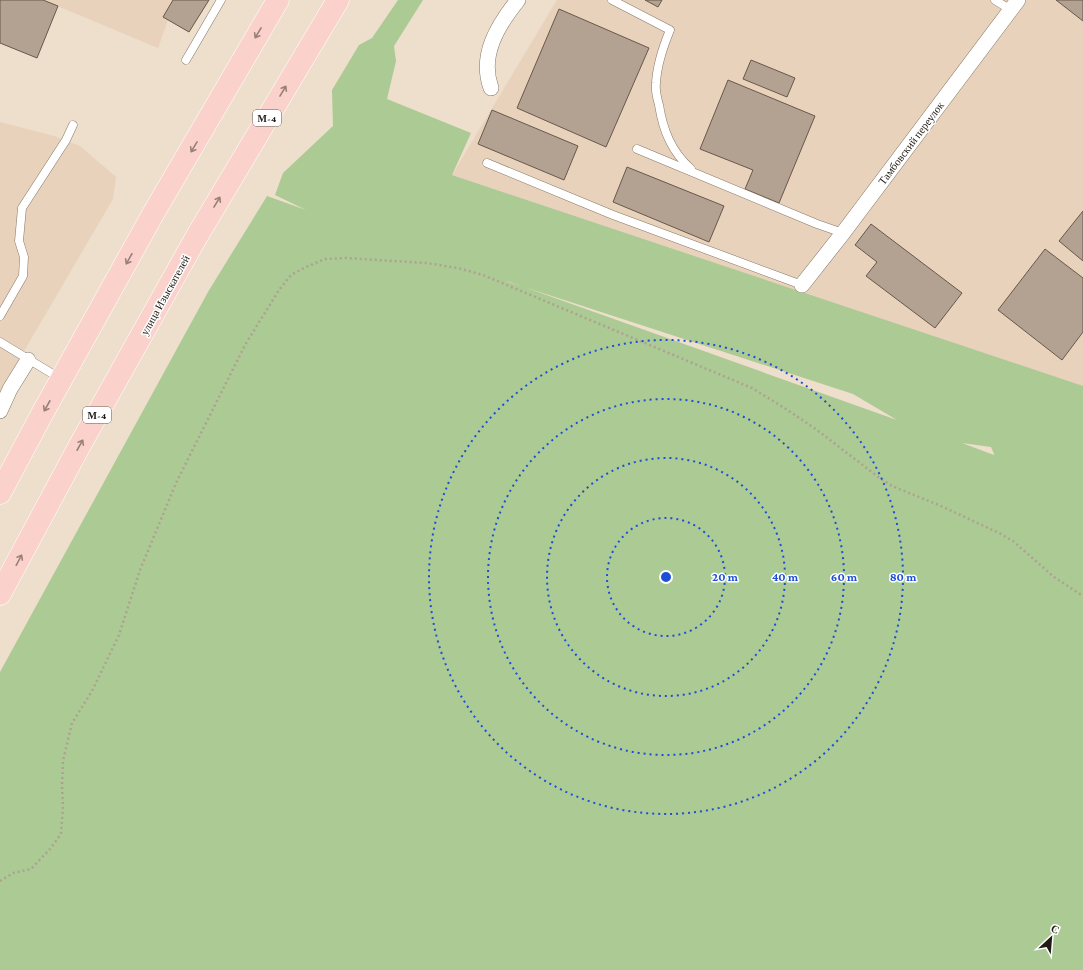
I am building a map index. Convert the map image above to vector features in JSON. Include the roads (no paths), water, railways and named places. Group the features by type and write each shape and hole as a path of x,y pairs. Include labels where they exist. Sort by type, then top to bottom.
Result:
{"highway":[{"path":"0,493 153,214 278,0"},
{"name":"улица Изыскателей","path":"0,594 80,445 197,236 338,0"}],"street":[{"path":"491,88 487,78 488,53 498,27 518,0"},
{"name":"Тамбовский переулок","path":"802,285 843,233 1014,5"},
{"path":"0,411 10,389 28,360"}],"lane":[{"path":"186,60 221,0"},
{"path":"612,0 670,30 663,46 656,84 661,120 667,137 676,153 696,173"},
{"path":"995,0 1014,5"},
{"path":"0,316 23,276 24,257 19,240 22,208 66,140 73,125"},
{"path":"637,149 817,224 843,233"},
{"path":"487,163 613,215 802,285"},
{"path":"0,342 61,380"}]}
